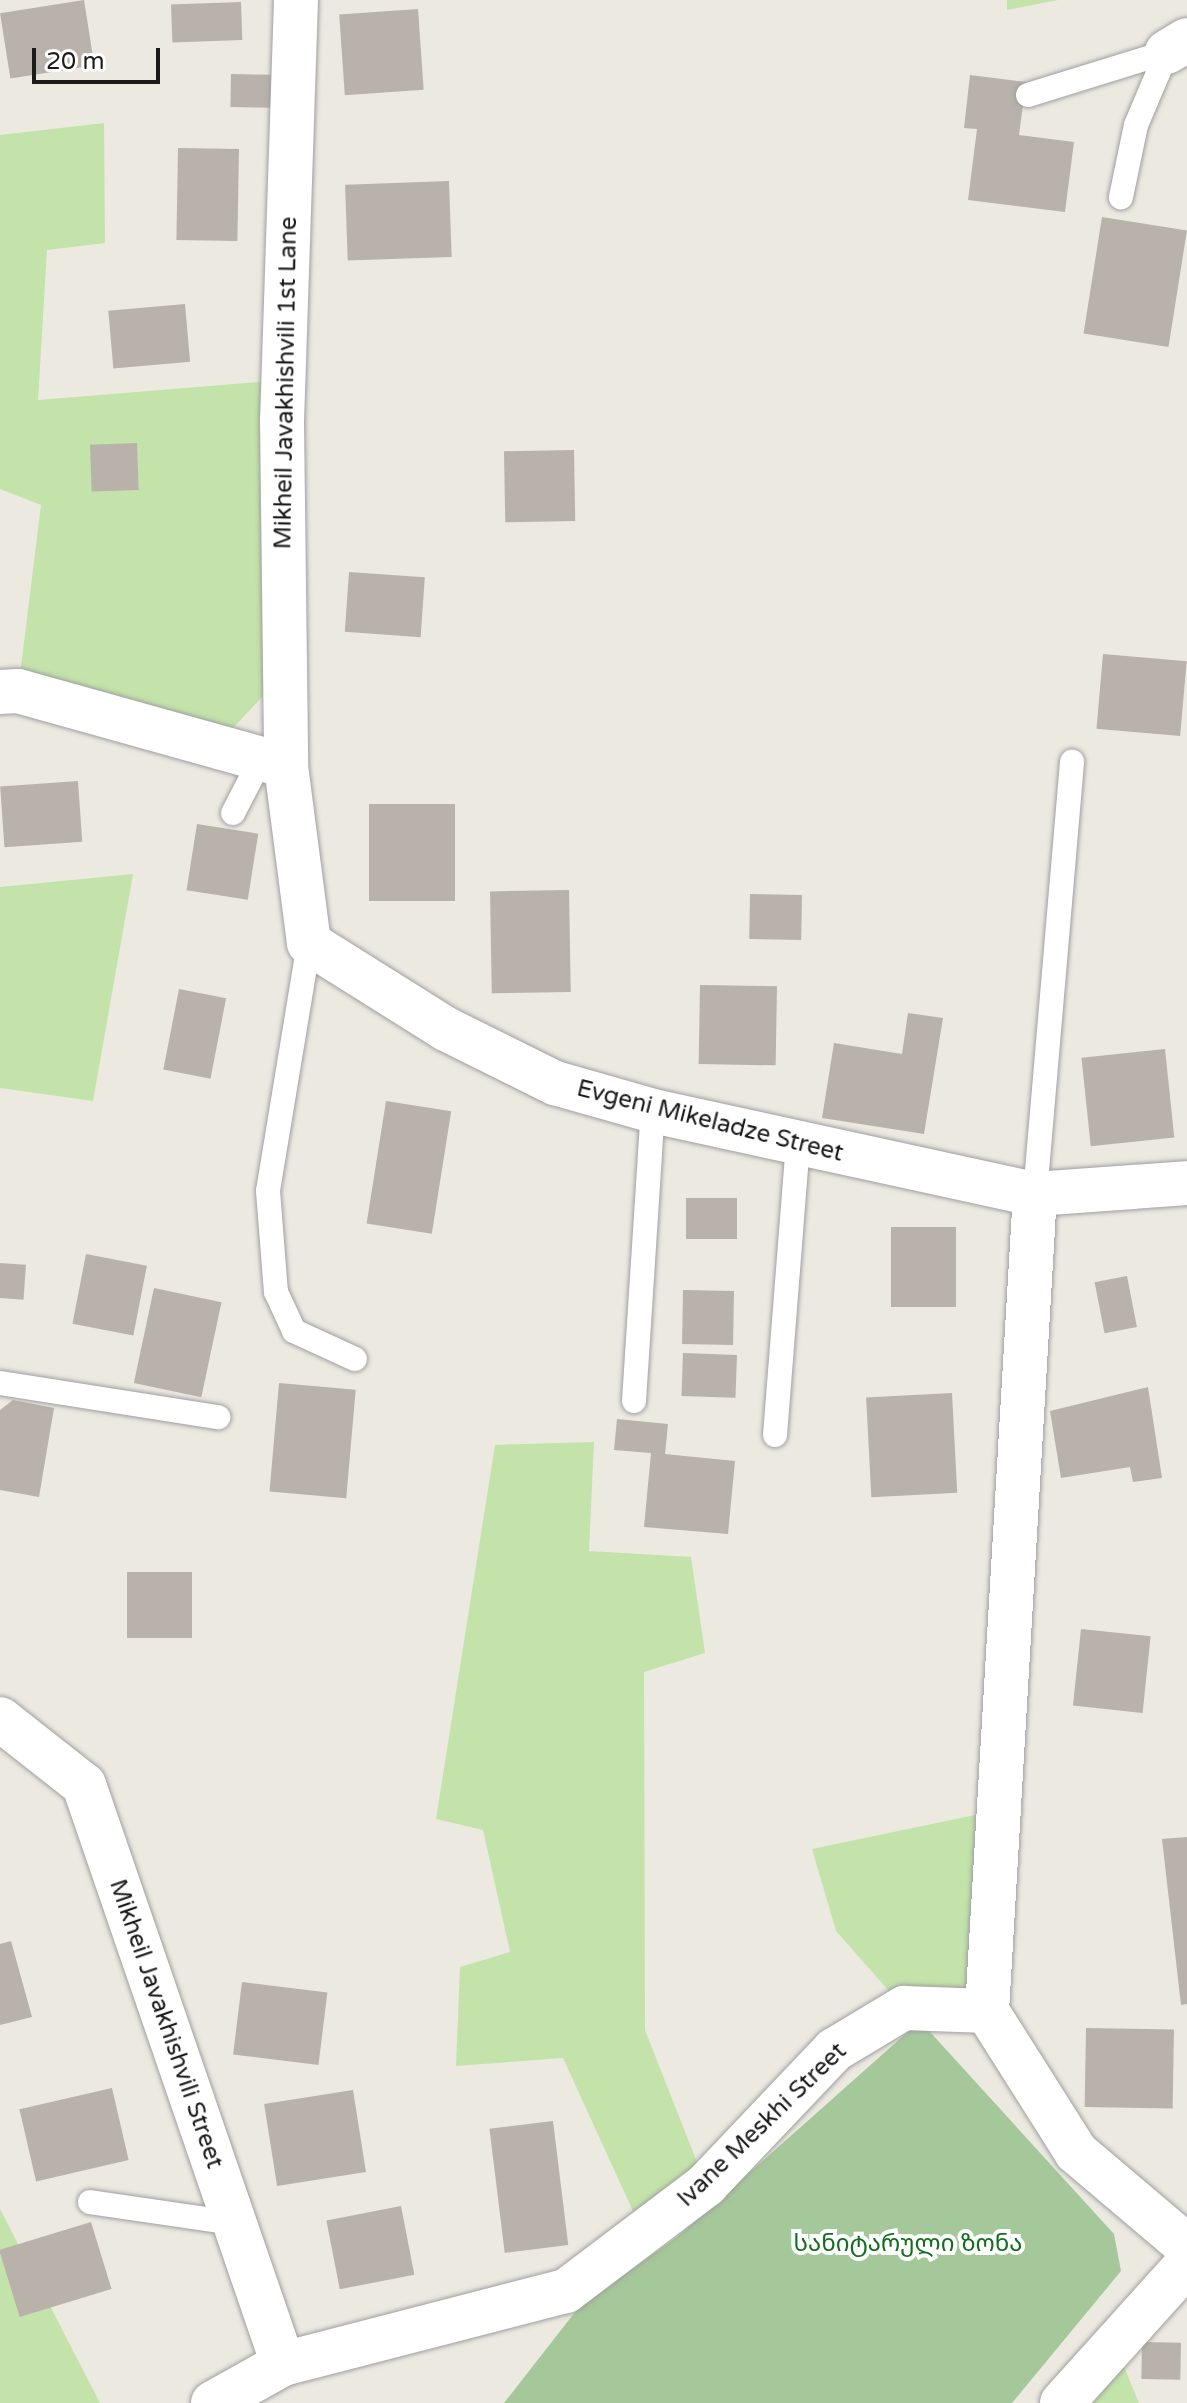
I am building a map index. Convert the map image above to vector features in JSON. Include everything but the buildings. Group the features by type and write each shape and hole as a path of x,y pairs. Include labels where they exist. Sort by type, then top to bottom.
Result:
{"street":[{"name":"Mikheil Javakhishvili 1st Lane","path":"274,763 296,0"},
{"path":"0,692 18,691 274,763 309,943"},
{"name":"Evgeni Mikeladze Street","path":"309,943 446,1029 544,1078 653,1111 1035,1194 1187,1183"},
{"path":"1035,1194 987,2011 1076,2152 1187,2246"},
{"name":"Mikheil Javakhishvili Street","path":"0,1719 84,1785 283,2364"},
{"name":"Ivane Meskhi Street","path":"213,2403 283,2364 566,2291 706,2185 834,2050 904,2008 987,2011"},
{"path":"1062,2403 1187,2264"}],"lane":[{"path":"1028,95 1177,46"},
{"path":"1121,197 1136,125 1177,46"},
{"path":"1035,1194 1072,762"},
{"path":"233,813 274,763"},
{"path":"309,943 268,1191 276,1292 294,1331 355,1359"},
{"path":"634,1401 653,1111"},
{"path":"775,1435 798,1143"},
{"path":"0,1383 218,1417"},
{"path":"90,2202 234,2223"}],"green space":[{"path":"1007,0 1058,0 1007,10"},
{"path":"104,123 105,243 47,250 38,400 284,380 263,696 230,731 18,691 41,505 0,489 0,135"},
{"path":"133,874 93,1101 0,1088 0,887"},
{"path":"594,1442 589,1551 691,1557 705,1653 644,1672 645,2030 706,2185 643,2233 563,2058 456,2066 460,1967 510,1952 483,1830 436,1819 495,1445"},
{"path":"999,1810 987,2011 904,2008 836,1931 812,1849"},
{"name":"სანიტარული ზონა","path":"920,2021 1114,2234 1121,2271 1012,2403 504,2403 579,2307 677,2237"},
{"path":"0,2209 100,2403 0,2403"},
{"path":"1122,2362 1139,2403 1088,2403"}]}
